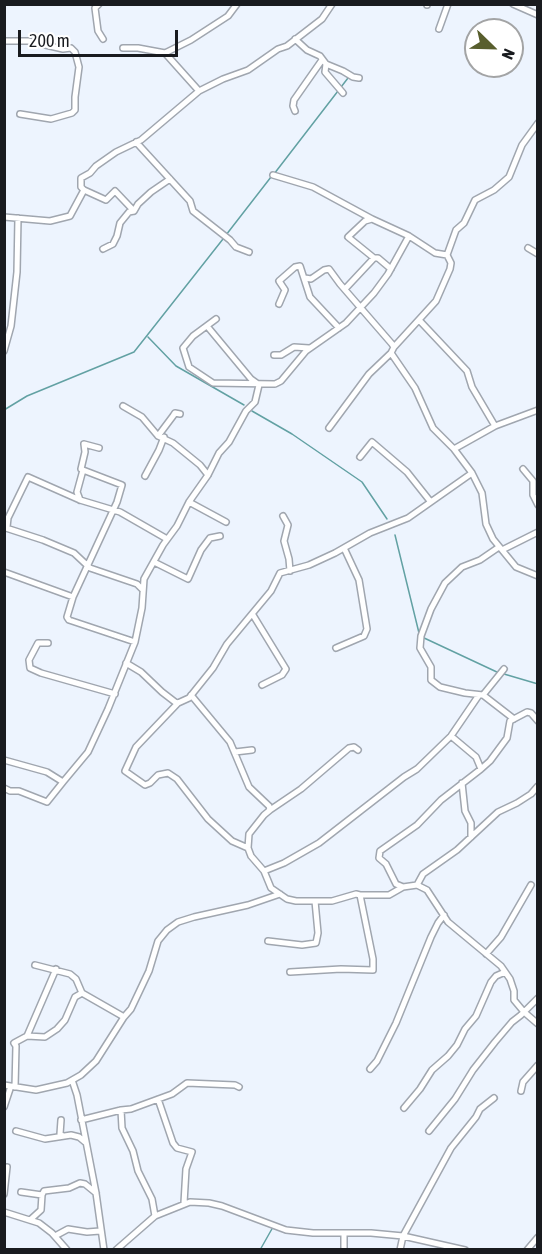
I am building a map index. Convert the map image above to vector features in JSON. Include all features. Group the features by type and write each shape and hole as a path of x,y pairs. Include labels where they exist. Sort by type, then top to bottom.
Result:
{"street":[{"path":"99,4 95,8 98,31 103,39"},
{"path":"123,48 165,53 191,40 228,16 237,4"},
{"path":"134,211 115,191 106,200 84,190 81,187 81,178 116,152 136,142 199,91 248,70 278,49 287,46 322,19 332,4"},
{"path":"439,29 448,4"},
{"path":"513,4 537,15"},
{"path":"531,12 537,6"},
{"path":"295,39 307,50 320,56 324,62 325,72 342,93"},
{"path":"4,41 28,41 63,49 71,48 75,52 79,67 75,110 72,113 51,119 20,114"},
{"path":"165,53 199,91"},
{"path":"324,62 359,78"},
{"path":"295,111 294,100 324,62"},
{"path":"329,428 369,374 391,353 436,301 450,269 451,263 447,255 456,230 464,223 475,200 494,190 509,177 522,145 537,123"},
{"path":"136,142 190,201 193,211 236,247 249,252"},
{"path":"273,175 313,188 409,236 435,253 447,255"},
{"path":"103,249 113,244 120,223 129,212 134,211 151,192 170,179"},
{"path":"4,217 50,221 70,216 84,190"},
{"path":"4,351 10,326 17,272 18,218"},
{"path":"372,219 365,221 348,237 391,269"},
{"path":"216,319 193,336 183,348 189,367 213,383 259,385 282,381 311,348 339,328 360,308 391,269 409,236"},
{"path":"528,248 537,254"},
{"path":"345,290 374,258"},
{"path":"279,304 285,290 279,281 298,265 305,278 310,297 339,328"},
{"path":"305,278 311,279 329,268 394,347"},
{"path":"419,320 467,371 472,387 495,426"},
{"path":"207,326 251,379 259,385"},
{"path":"274,355 281,355 294,347 311,348"},
{"path":"391,353 415,388 433,428 454,449 472,473 482,493 486,524 493,539 520,570 537,576"},
{"path":"4,788 19,790 47,802 88,752 115,694 135,642 142,608 144,579 189,502 208,475 219,453 229,442 246,411 255,402 259,385"},
{"path":"123,406 142,417 161,436 200,465 208,475"},
{"path":"454,449 495,426 537,410"},
{"path":"145,476 159,450 161,436 175,413 180,414"},
{"path":"360,457 372,442 407,472 430,501"},
{"path":"80,500 77,492 83,471 81,469 85,452 84,444 99,448"},
{"path":"523,469 533,481 537,505"},
{"path":"83,471 122,485 117,502 73,597 67,617 69,620 135,642"},
{"path":"248,848 232,841 208,819 177,779 168,773 158,775 145,785 125,771 136,747 178,703 191,695 213,668 227,644 271,591 280,573 309,565 370,532 408,518 472,473"},
{"path":"142,589 137,584 90,568 74,553 6,528 8,518 28,477 80,500 134,519 167,540"},
{"path":"189,502 226,522"},
{"path":"283,516 288,525 284,541 290,571"},
{"path":"154,562 188,579 201,550 210,538 220,536"},
{"path":"514,719 481,695 440,687 432,680 431,667 420,648 421,636 431,609 445,583 462,567 536,536"},
{"path":"336,648 364,636 367,628 359,580 344,548"},
{"path":"4,572 73,597"},
{"path":"253,615 286,669 282,675 262,685"},
{"path":"48,643 38,643 29,660 30,668 115,694"},
{"path":"126,663 141,672 162,692 178,703"},
{"path":"264,871 320,843 417,769 451,736 481,695 504,669"},
{"path":"191,695 230,742 249,787 269,806 270,810"},
{"path":"403,887 396,884 386,864 379,858 380,851 417,825 441,800 490,761 507,738 510,721 527,712 531,713 537,721"},
{"path":"451,736 476,757 481,769"},
{"path":"358,750 354,747 349,748 301,789 264,815 249,834 248,848 251,856 264,871 272,888 296,901 332,901 356,894 389,895 403,887 417,885 428,890 448,922 505,972 514,991 514,999 537,1024"},
{"path":"235,752 252,750"},
{"path":"4,760 47,772 63,782"},
{"path":"462,783 465,811 471,823 471,837"},
{"path":"417,885 423,874 457,850 498,812 531,794 537,786"},
{"path":"486,954 501,937 531,885"},
{"path":"10,1086 36,1090 72,1080 81,1075 96,1060 123,1017 131,1009 149,971 158,941 178,922 248,905 280,894"},
{"path":"290,972 373,970 360,895"},
{"path":"268,941 302,945 316,943 318,933 315,901"},
{"path":"370,1069 387,1042 431,938 444,915"},
{"path":"35,965 70,974 76,979 82,993 123,1017"},
{"path":"27,1036 56,969"},
{"path":"405,1108 432,1070 457,1045 465,1029 476,1016 491,982 496,976 505,972"},
{"path":"4,1107 14,1070 16,1046 14,1043 27,1036 45,1037 57,1029 65,1020 75,997 82,993"},
{"path":"429,1131 455,1099 482,1057 505,1029 537,998"},
{"path":"521,1091 523,1082 537,1065"},
{"path":"72,1080 96,1192 104,1250"},
{"path":"81,1120 131,1109 179,1090 187,1083 235,1085 239,1088"},
{"path":"400,1250 403,1236 451,1148 480,1109 494,1098"},
{"path":"158,1099 173,1143 177,1148 192,1152 186,1169 184,1203"},
{"path":"121,1110 122,1128 133,1151 138,1171 152,1198 155,1216"},
{"path":"61,1120 60,1134 63,1136"},
{"path":"16,1131 45,1139 75,1136 86,1143"},
{"path":"4,1194 7,1167"},
{"path":"30,1220 41,1210 44,1191 85,1184 96,1192"},
{"path":"21,1192 42,1195"},
{"path":"116,1250 155,1216 184,1203 209,1203 286,1230 403,1236 465,1250"},
{"path":"5,1214 39,1223 56,1236 66,1250"},
{"path":"56,1236 68,1229 87,1232 100,1231"},
{"path":"344,1234 344,1250"},
{"path":"527,1250 537,1237"}],"waterway":[{"path":"274,174 348,78"},
{"path":"226,235 271,177"},
{"path":"4,410 27,396 134,352 223,239"},
{"path":"148,337 176,366 244,405"},
{"path":"252,411 292,434 362,482 387,519"},
{"path":"395,535 419,633"},
{"path":"422,637 499,673"},
{"path":"504,674 538,684"},
{"path":"260,1250 273,1227"}]}
